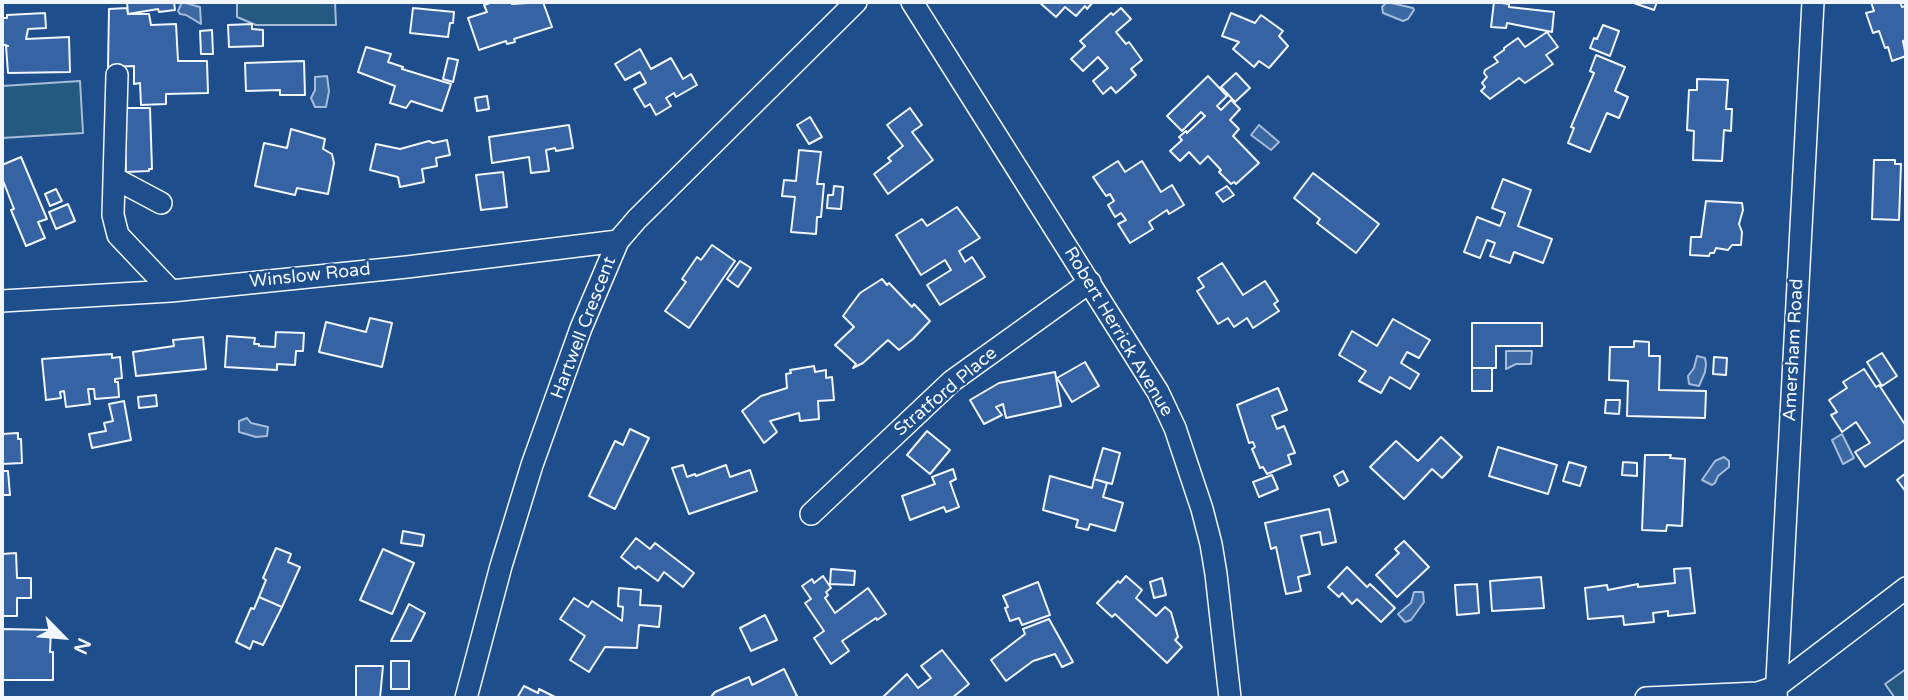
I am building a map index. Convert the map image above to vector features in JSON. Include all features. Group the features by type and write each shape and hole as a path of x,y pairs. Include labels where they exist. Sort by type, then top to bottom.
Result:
{"street":[{"name":"Hartwell Crescent","path":"466,698 485,621 532,466 581,328 618,241 856,2"},
{"name":"Robert Herrick Avenue","path":"912,2 1158,392 1187,461 1202,509 1216,574 1230,698"},
{"name":"Amersham Road","path":"1776,693 1813,2"},
{"path":"117,75 113,215 118,235 170,290"},
{"path":"114,178 162,203"},
{"name":"Winslow Road","path":"2,301 170,290 407,267 618,241"},
{"name":"Stratford Place","path":"811,514 952,381 1090,282"},
{"path":"1646,698 1776,693 1906,588"}],"shaded area":[{"path":"182,2 200,7 201,24 180,14 178,11"},
{"path":"237,2 335,2 336,25 256,25 237,17"},
{"path":"1387,2 1414,10 1408,19 1403,21 1383,13 1382,7"},
{"path":"327,76 329,91 326,107 315,107 311,98 315,90 315,77"},
{"path":"80,81 83,133 2,138 2,86"},
{"path":"1259,125 1279,142 1271,150 1251,135"},
{"path":"1506,351 1532,351 1531,364 1516,364 1506,369"},
{"path":"1697,356 1705,358 1706,364 1699,386 1689,384 1688,376 1694,368"},
{"path":"247,418 251,423 268,427 267,436 256,437 239,432 239,421"},
{"path":"1842,434 1854,458 1843,464 1832,440"},
{"path":"1724,457 1729,461 1729,467 1718,476 1715,483 1712,485 1702,480 1715,461"},
{"path":"1414,592 1423,592 1424,602 1411,620 1405,622 1398,614 1411,603"},
{"path":"1906,669 1906,698 1895,698 1885,684"}],"building":[{"path":"127,2 174,2 175,10 159,12 158,9 128,14"},
{"path":"493,2 543,2 552,27 514,39 515,42 507,44 506,41 479,50 468,18 487,12 484,5"},
{"path":"1039,2 1093,2 1076,16 1065,7 1056,17"},
{"path":"1494,2 1509,4 1509,7 1554,12 1552,32 1507,23 1506,28 1491,27"},
{"path":"1631,2 1657,2 1654,10"},
{"path":"1871,2 1900,2 1902,7 1906,6 1906,40 1903,41 1906,56 1892,61 1879,31 1873,33 1866,13 1874,11"},
{"path":"127,8 128,14 149,14 151,25 176,24 178,61 207,61 208,93 166,94 166,104 141,105 140,83 134,84 134,66 108,67 109,9"},
{"path":"413,8 454,12 448,37 410,33"},
{"path":"1121,8 1131,19 1116,32 1126,44 1129,42 1142,60 1131,69 1136,75 1116,93 1111,87 1103,94 1093,81 1108,68 1098,57 1083,71 1071,59 1085,46 1080,41 1111,13 1113,15"},
{"path":"45,13 46,28 28,29 26,39 69,37 70,72 8,73 8,46 2,44 2,18 7,18 7,15"},
{"path":"1231,13 1255,23 1261,15 1283,31 1279,36 1288,46 1269,68 1259,61 1254,67 1233,49 1239,42 1222,36"},
{"path":"252,24 252,29 263,30 263,46 229,47 228,25"},
{"path":"1603,25 1619,31 1610,56 1590,48"},
{"path":"212,30 213,54 201,54 200,31"},
{"path":"1547,32 1558,47 1546,55 1553,64 1525,83 1519,78 1490,99 1481,91 1485,87 1482,83 1487,77 1485,70 1498,62 1494,57 1504,48 1518,38 1525,47"},
{"path":"366,47 391,54 388,62 403,67 402,69 451,84 442,111 411,101 406,108 390,103 395,86 358,72"},
{"path":"640,49 651,69 671,58 683,79 691,74 697,85 676,97 674,93 666,98 671,106 656,115 650,104 645,107 634,89 646,83 640,72 625,80 615,64"},
{"path":"1596,55 1625,67 1615,91 1628,97 1619,118 1607,113 1590,152 1568,143 1574,128 1571,127 1594,73 1590,71"},
{"path":"448,58 458,60 453,82 443,79"},
{"path":"304,61 305,95 280,95 280,90 246,91 245,63"},
{"path":"1236,73 1250,88 1235,102 1221,87"},
{"path":"1208,76 1227,96 1217,106 1221,110 1231,100 1240,109 1230,120 1239,129 1233,136 1259,163 1236,184 1231,184 1219,172 1221,170 1208,156 1200,164 1189,152 1180,161 1170,151 1182,140 1179,137 1205,116 1201,112 1182,131 1167,116"},
{"path":"1697,79 1728,80 1726,109 1732,109 1731,131 1724,130 1722,161 1693,160 1694,131 1687,130 1689,90 1697,90"},
{"path":"487,96 489,109 477,111 475,98"},
{"path":"124,108 150,108 152,169 149,171 126,172"},
{"path":"910,108 922,125 912,132 933,160 888,194 874,174 891,161 888,158 903,146 887,125"},
{"path":"810,117 822,137 809,144 797,125"},
{"path":"569,125 573,148 546,150 549,171 531,173 529,157 492,163 489,137"},
{"path":"291,129 325,139 323,149 332,154 334,163 328,194 297,188 295,195 255,186 264,143 287,148"},
{"path":"447,140 450,155 436,158 437,166 422,169 424,182 400,187 398,177 370,170 376,144 400,149 429,141 433,143"},
{"path":"799,150 821,152 817,184 824,184 821,217 817,217 816,234 791,232 795,197 782,196 784,180 796,181"},
{"path":"21,157 47,219 38,222 45,238 26,246 11,210 14,209 2,178 2,165"},
{"path":"1874,160 1895,160 1895,164 1901,164 1899,220 1872,219"},
{"path":"1118,161 1125,172 1142,161 1161,192 1172,185 1184,205 1169,214 1167,210 1149,222 1153,229 1130,243 1118,224 1126,220 1121,213 1115,217 1108,205 1114,201 1110,194 1106,196 1093,177"},
{"path":"503,172 507,207 481,210 476,175"},
{"path":"1313,173 1379,224 1356,253 1317,223 1320,219 1294,198"},
{"path":"1503,179 1531,190 1518,226 1552,239 1543,263 1514,252 1510,263 1490,256 1495,243 1487,240 1480,258 1464,252 1477,217 1500,226 1505,213 1492,208"},
{"path":"834,186 843,187 841,209 827,208 828,195 833,195"},
{"path":"1227,186 1234,195 1223,202 1216,193"},
{"path":"56,189 62,201 50,206 45,194"},
{"path":"1706,201 1742,203 1739,224 1742,232 1741,245 1732,245 1728,250 1716,248 1709,256 1690,255 1691,237 1701,237"},
{"path":"68,204 75,221 56,229 49,212"},
{"path":"957,207 980,238 959,251 965,262 972,257 985,277 940,305 927,285 951,270 945,260 921,275 896,235 922,219 927,226"},
{"path":"712,245 735,261 689,328 665,311 686,282 682,279 697,257 701,260"},
{"path":"740,261 751,268 738,287 727,279"},
{"path":"1222,263 1243,295 1265,281 1278,301 1274,304 1279,311 1253,328 1247,318 1234,327 1228,318 1218,324 1197,291 1204,287 1198,278"},
{"path":"882,279 912,307 914,304 930,321 899,350 888,340 863,363 853,368 856,364 835,345 854,327 843,316 860,293"},
{"path":"370,318 392,323 382,367 319,352 326,322 366,332"},
{"path":"1393,319 1430,340 1419,358 1407,352 1401,363 1419,374 1410,389 1390,377 1381,393 1359,381 1366,371 1339,355 1352,331 1377,346"},
{"path":"1472,323 1542,323 1542,346 1496,346 1496,368 1472,368"},
{"path":"276,332 304,333 303,351 296,351 295,365 277,364 277,370 225,367 227,336 255,338 254,344 275,347"},
{"path":"203,337 206,369 136,376 133,352 174,346 173,340"},
{"path":"1634,341 1649,342 1649,356 1660,356 1659,390 1706,391 1705,418 1627,416 1628,381 1609,380 1610,347 1634,347"},
{"path":"1882,353 1897,376 1882,386 1867,362"},
{"path":"112,354 112,358 120,357 122,378 115,379 115,382 118,382 119,397 95,399 94,389 88,389 90,404 66,407 64,391 60,392 61,398 46,400 42,359"},
{"path":"1714,357 1727,358 1726,375 1713,374"},
{"path":"1085,362 1099,386 1072,402 1057,378"},
{"path":"814,366 815,372 826,370 826,378 832,377 834,400 818,401 819,419 800,421 799,413 770,421 777,432 764,443 742,411 761,396 787,388 786,374 791,373 790,370"},
{"path":"1472,368 1492,368 1492,391 1472,391"},
{"path":"1864,369 1876,387 1879,385 1906,426 1906,439 1865,467 1855,452 1870,443 1856,422 1842,432 1831,415 1837,412 1829,400 1847,388 1843,382"},
{"path":"1055,372 1061,406 1006,418 1003,404 996,407 1002,415 984,424 970,400 999,383"},
{"path":"1278,388 1287,410 1272,416 1277,429 1284,426 1295,453 1288,455 1291,464 1267,474 1263,467 1260,468 1252,449 1255,447 1253,442 1249,443 1237,405"},
{"path":"156,395 157,406 139,408 138,397"},
{"path":"1606,400 1620,400 1619,414 1605,413"},
{"path":"124,401 131,440 92,448 89,434 106,431 104,423 113,421 109,404"},
{"path":"630,429 649,438 615,509 589,496 615,441 623,445"},
{"path":"927,431 950,450 930,474 907,455"},
{"path":"18,433 18,439 21,439 22,463 2,464 2,434"},
{"path":"1441,437 1462,457 1442,478 1432,469 1404,499 1370,467 1396,441 1418,461"},
{"path":"1498,447 1557,465 1548,494 1489,476"},
{"path":"1103,448 1120,453 1112,484 1094,479"},
{"path":"1645,455 1671,455 1670,458 1685,459 1682,526 1667,525 1666,531 1642,530"},
{"path":"1569,462 1586,467 1580,486 1563,481"},
{"path":"1623,462 1637,463 1637,476 1622,475"},
{"path":"683,465 687,477 726,465 730,477 750,470 757,491 689,514 672,468"},
{"path":"953,469 956,479 950,482 959,507 946,512 944,507 910,520 902,496 935,484 932,477"},
{"path":"2,471 8,471 10,495 2,495"},
{"path":"1343,471 1348,481 1339,486 1334,476"},
{"path":"1906,473 1906,492 1897,480"},
{"path":"1272,475 1278,489 1259,497 1253,482"},
{"path":"1050,476 1092,488 1094,479 1107,483 1103,497 1123,503 1115,531 1090,524 1088,530 1076,527 1078,520 1043,510"},
{"path":"1329,509 1336,542 1322,545 1320,532 1301,536 1310,574 1298,577 1301,591 1286,594 1276,547 1271,549 1265,523"},
{"path":"403,531 424,535 422,546 401,543"},
{"path":"636,538 650,549 655,543 694,573 683,587 664,572 658,581 621,557"},
{"path":"1404,541 1429,567 1397,597 1376,575 1399,553 1395,549"},
{"path":"276,548 291,554 288,562 300,567 282,607 259,597 266,580 263,578"},
{"path":"383,549 414,563 392,614 360,600"},
{"path":"16,553 17,578 31,578 31,598 17,598 17,616 2,616 2,554"},
{"path":"1347,567 1367,587 1370,584 1395,608 1381,622 1357,599 1352,604 1342,593 1339,597 1328,587"},
{"path":"1690,568 1695,613 1668,616 1668,611 1653,613 1654,622 1624,625 1623,616 1588,619 1585,588 1607,585 1608,590 1638,584 1638,587 1675,583 1674,569"},
{"path":"831,569 855,571 854,585 830,584"},
{"path":"823,576 831,588 826,592 828,595 825,598 835,613 868,588 886,614 842,641 849,651 831,664 814,638 824,631 805,603 811,599 802,586 812,579 814,583"},
{"path":"1126,576 1142,590 1136,598 1156,616 1165,607 1171,612 1178,637 1175,640 1182,647 1167,663 1115,614 1112,617 1097,603"},
{"path":"1541,577 1544,608 1492,611 1490,581"},
{"path":"1162,578 1166,595 1154,598 1150,582"},
{"path":"1038,582 1050,615 1022,625 1019,618 1010,621 1003,596"},
{"path":"1477,584 1479,613 1457,615 1455,585"},
{"path":"619,588 641,590 640,605 661,606 659,627 639,625 637,648 605,647 589,672 570,660 585,636 560,619 574,598 588,607 592,601 622,621 623,607 618,606"},
{"path":"259,597 282,607 263,645 253,641 250,649 236,642 251,608 254,609"},
{"path":"409,604 425,613 411,641 391,641"},
{"path":"765,615 777,640 751,651 740,628"},
{"path":"1049,619 1073,662 1062,667 1055,654 1033,661 1006,681 991,660 1025,634 1023,629"},
{"path":"2,629 51,630 53,680 3,680"},
{"path":"942,650 969,684 952,698 883,697 907,674 918,688 931,678 921,666"},
{"path":"391,661 409,661 409,689 391,689"},
{"path":"356,666 383,666 380,698 356,698"},
{"path":"784,669 797,696 710,698 715,692 749,677 752,685"},
{"path":"524,686 538,693 539,689 557,698 517,698"}]}
